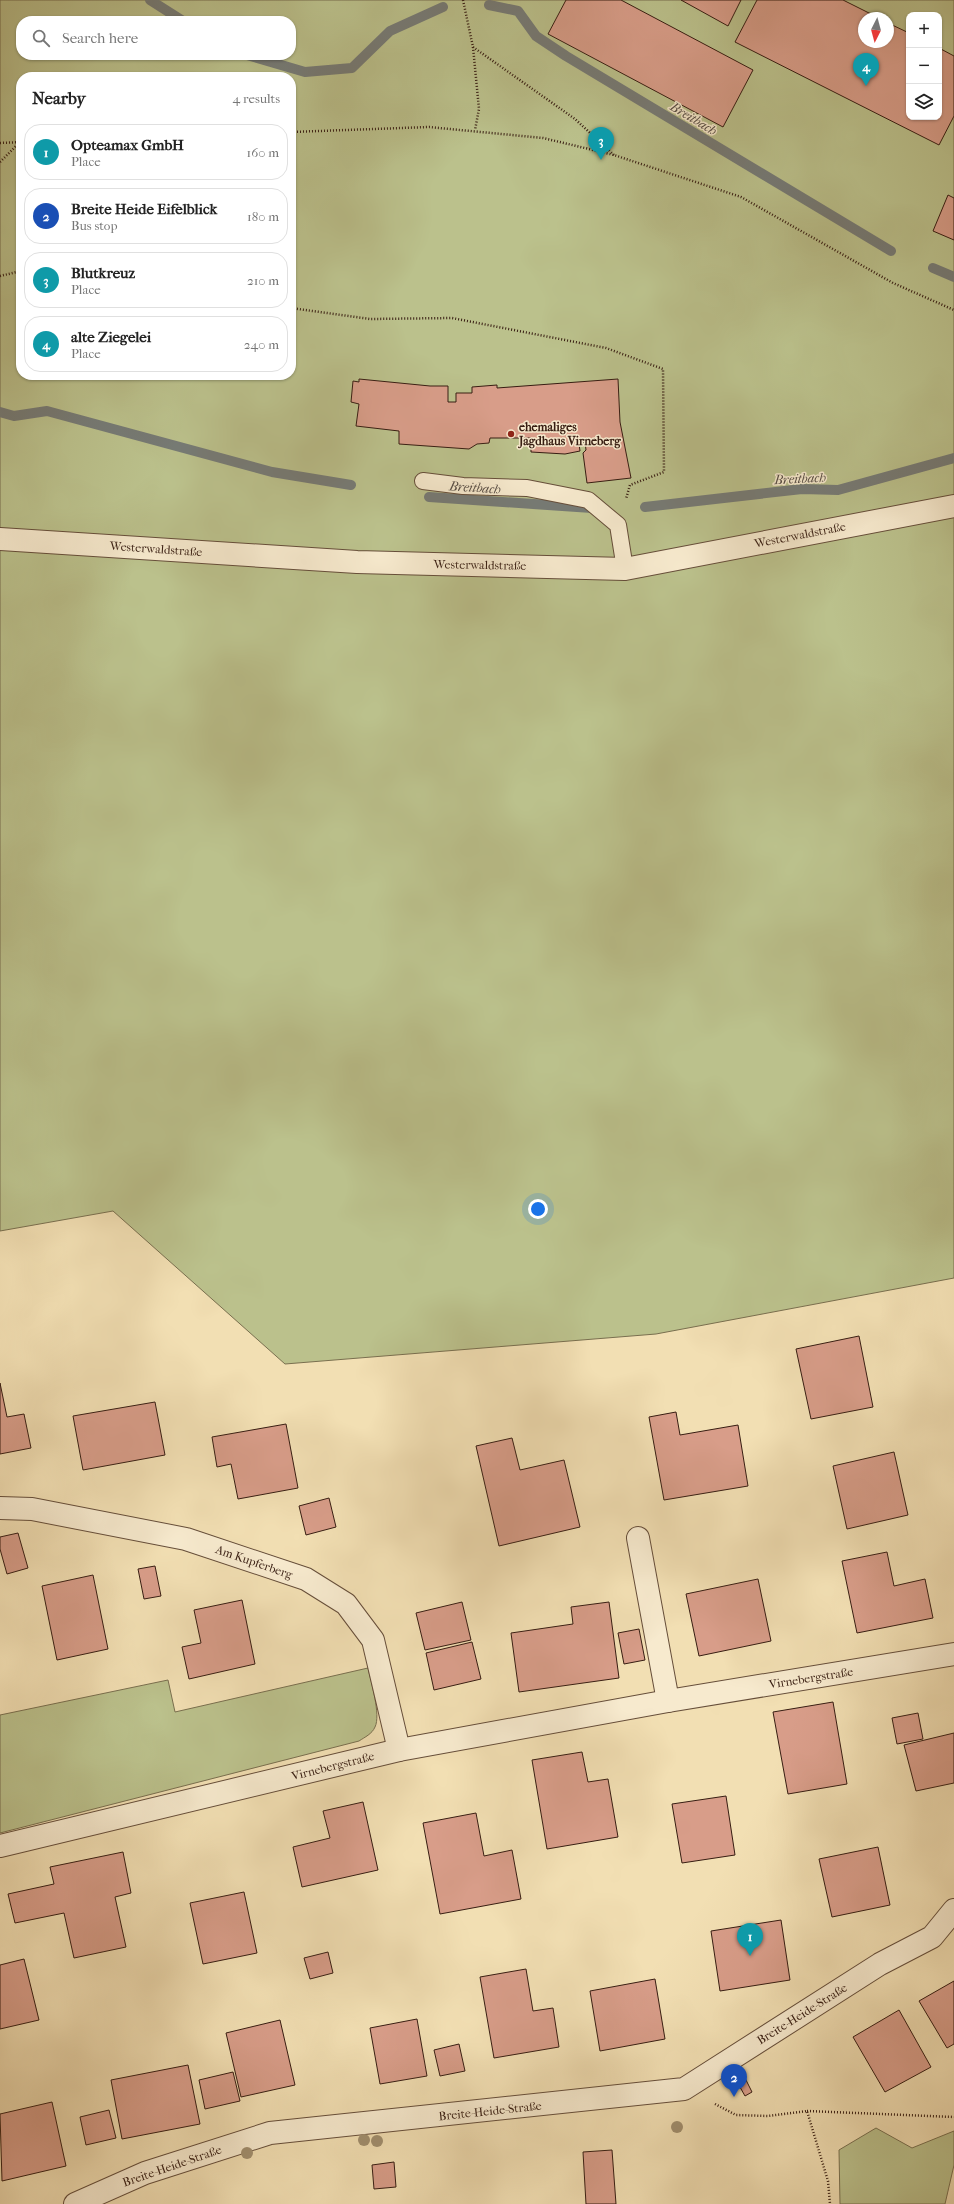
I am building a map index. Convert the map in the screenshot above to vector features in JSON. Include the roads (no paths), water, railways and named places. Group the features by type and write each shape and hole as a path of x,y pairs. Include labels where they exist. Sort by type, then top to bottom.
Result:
{"street":[{"name":"Westerwaldstraße","path":"0,539 357,562 625,569 954,506"},
{"name":"Am Kupferberg","path":"0,1508 32,1509 186,1539 306,1579 346,1604 373,1640 399,1750"},
{"path":"638,1538 668,1701"},
{"name":"Virnebergstraße","path":"0,1846 399,1750 668,1701 954,1654"},
{"path":"932,1937 954,1910"},
{"path":"932,1937 954,1936"},
{"name":"Breite-Heide-Straße","path":"75,2204 145,2173 270,2133 684,2089 880,1964 932,1937"}],"lane":[{"path":"423,481 463,486 527,488 588,500 618,525 625,569"}],"waterway":[{"name":"Breitbach","path":"150,0 175,16"},
{"name":"Breitbach","path":"489,5 518,11 536,36 566,56 891,251"},
{"name":"Breitbach","path":"264,60 305,72 352,68 390,31 443,7"},
{"name":"Breitbach","path":"933,268 954,277"},
{"path":"0,412 14,416 47,411 272,472 351,485"},
{"name":"Breitbach","path":"645,507 802,489 838,490 954,458"},
{"name":"Breitbach","path":"429,497 592,508"}],"place":[{"name":"alte Ziegelei","path":"866,86"},
{"name":"Blutkreuz","path":"601,160"},
{"name":"ehemaliges Jagdhaus Virneberg","path":"511,434"},
{"name":"Opteamax GmbH","path":"750,1956"},
{"name":"Breite Heide Eifelblick","path":"734,2097"}]}
